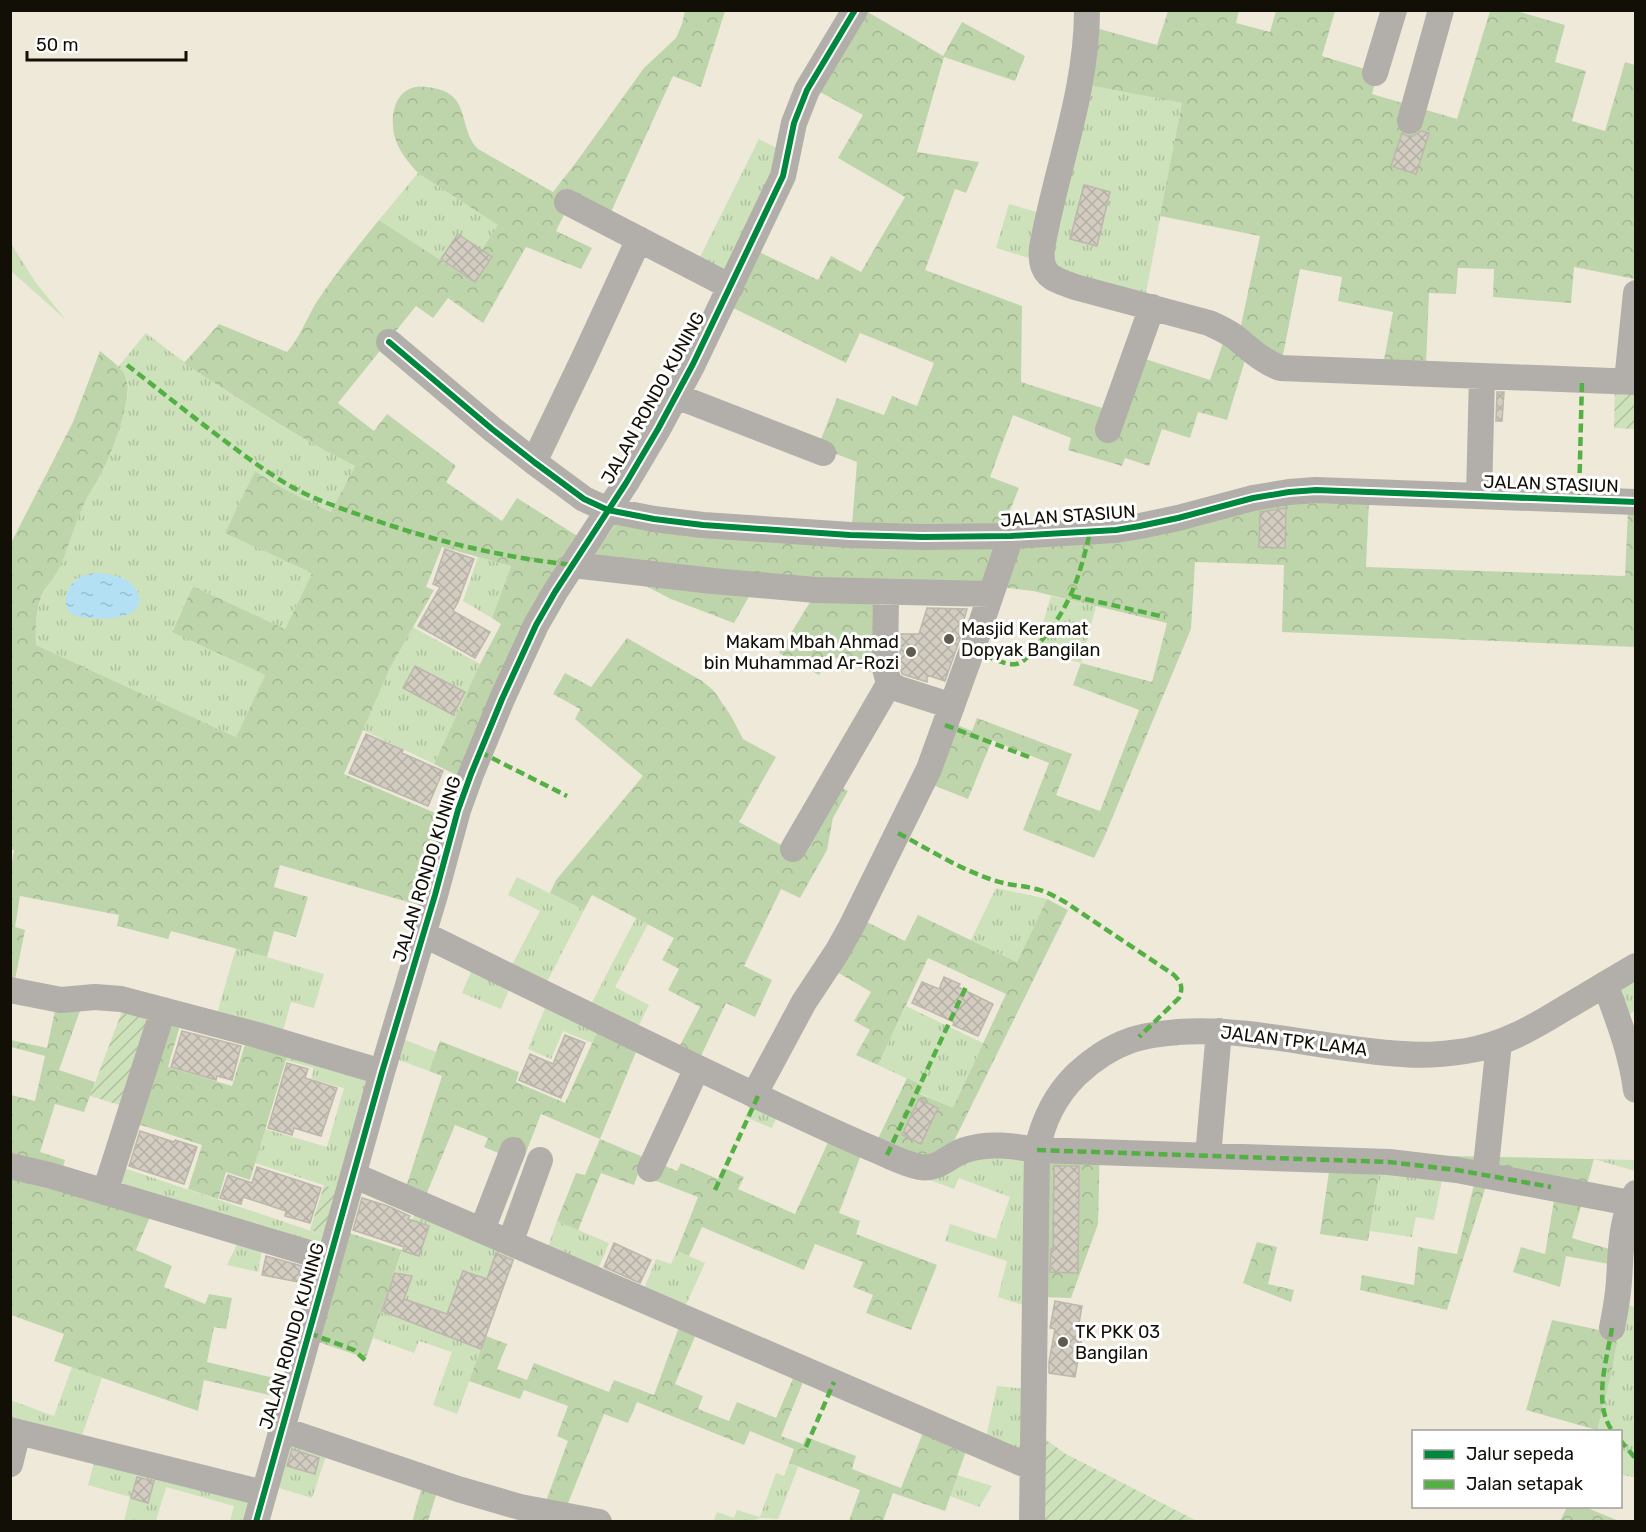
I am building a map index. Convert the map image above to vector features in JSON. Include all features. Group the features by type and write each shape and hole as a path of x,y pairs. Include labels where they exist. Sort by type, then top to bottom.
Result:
{"street":[{"name":"JALAN RONDO KUNING","path":"256,1521 382,1072 458,810 471,774 531,634 676,396 783,176 794,123 802,100 855,10"},
{"path":"1087,10 1084,55 1077,98 1046,227 1041,260 1043,268 1060,282 1209,323 1233,336 1269,364 1280,368 1631,382 1635,293"},
{"path":"1375,73 1394,10"},
{"path":"1410,121 1441,10"},
{"path":"567,202 731,286"},
{"path":"534,462 639,239"},
{"path":"1108,430 1152,307"},
{"name":"JALAN STASIUN","path":"389,342 534,462 584,499 608,510 654,519 704,525 850,535 1011,536 1116,530 1178,518 1254,498 1316,490 1635,502"},
{"path":"1479,496 1482,376"},
{"path":"676,396 823,453"},
{"path":"754,1095 804,1002 851,927 929,768 1011,536"},
{"path":"573,565 816,590 991,594"},
{"path":"793,849 889,684 885,668 886,592"},
{"path":"889,684 952,706"},
{"path":"423,934 754,1095 856,1142 922,1167 937,1166 964,1150 1004,1145 1037,1150 1389,1162 1456,1170 1551,1187 1633,1198 1623,1229 1619,1284 1612,1328"},
{"name":"JALAN TPK LAMA","path":"1032,1521 1037,1150 1041,1132 1056,1098 1081,1070 1098,1056 1117,1046 1139,1037 1163,1034 1219,1031 1404,1054 1448,1053 1486,1047 1522,1033 1635,966"},
{"path":"1605,984 1629,1053 1635,1090"},
{"path":"10,990 61,1000 108,997 121,999 382,1072"},
{"path":"105,1192 163,1010"},
{"path":"1208,1156 1219,1031"},
{"path":"1485,1175 1499,1043"},
{"path":"650,1169 697,1068"},
{"path":"482,1230 513,1150"},
{"path":"510,1243 540,1160"},
{"path":"10,1166 49,1175 329,1259"},
{"path":"353,1175 1033,1468"},
{"path":"281,1429 458,1489 501,1512 558,1515 599,1521"},
{"path":"10,1464 14,1431 263,1493"}],"green space":[{"path":"685,11 725,11 701,87 673,76 611,212 574,195 556,231 592,248 581,269 526,247 483,323 448,298 433,318 416,306 338,403 374,431 387,414 456,466 446,482 502,521 517,498 579,537 462,778 434,764 501,624 492,618 511,566 442,547 426,587 434,590 390,668 344,774 447,818 422,906 280,865 274,887 308,897 296,937 274,931 267,957 171,931 168,939 117,926 119,915 20,896 15,927 25,930 14,984 11,983 10,873 14,850 10,849 11,543 73,422 100,351 123,372 128,390 126,402 109,456 86,500 59,568 41,597 37,617 36,645 236,737 265,675 172,632 193,586 285,629 312,573 225,533 255,471 331,512 355,466 289,430 184,363 219,324 287,352 323,292 379,220 465,276 498,225 418,173 404,156 395,138 393,119 397,101 408,89 427,87 449,94 457,101 469,136 478,149 553,192 644,68 676,38"},
{"path":"866,11 943,56 962,22 1025,56 1015,81 944,57 917,152 979,162 966,193 955,189 925,270 1022,306 1021,382 1118,413 1136,356 1210,380 1224,340 1246,357 1227,420 1198,412 1190,438 1162,429 1149,466 1125,458 1122,466 1068,450 1071,438 1013,415 990,477 1019,488 1003,528 852,525 857,462 818,447 837,398 884,415 892,396 917,406 934,363 860,333 846,363 731,307 757,251 818,280 831,256 861,272 905,197 838,158 863,115 818,91"},
{"path":"1168,11 1239,11 1236,23 1270,32 1276,11 1335,11 1322,56 1378,73 1372,94 1457,119 1490,11 1516,11 1565,25 1555,62 1586,71 1572,121 1605,131 1625,62 1635,65 1635,279 1574,267 1571,303 1493,297 1494,269 1458,268 1456,294 1429,293 1426,366 1383,365 1393,312 1338,301 1342,277 1300,269 1282,360 1240,330 1260,236 1160,216 1182,103 1088,85 1096,28 1157,45"},
{"path":"1088,85 1182,103 1145,298 1064,275 1050,257"},
{"path":"759,139 778,149 772,173 727,275 698,261"},
{"path":"418,173 499,225 465,276 379,220"},
{"path":"1009,204 1040,213 1032,259 996,248"},
{"path":"10,242 36,283 66,320 11,271"},
{"path":"146,333 247,405 355,466 331,512 301,499 255,471 226,532 312,573 285,629 193,586 172,631 265,675 236,737 36,645 36,622 41,599 63,559 84,502 103,471 123,416 128,382 118,367","holes":["122,578 134,586 66,606 68,591 76,579"]},
{"path":"1615,387 1635,388 1635,429 1614,428"},
{"path":"1369,500 1366,567 1625,576 1628,511 1635,511 1635,647 1282,632 1284,565 1195,562 1191,629 1094,858 1023,830 1049,763 992,740 968,799 928,783 952,723 972,731 977,718 1072,754 1056,795 1100,811 1139,710 1073,685 1081,663 1152,682 1167,623 1033,591 1001,587 843,583 591,559 617,522 976,544 1274,501"},
{"path":"478,557 511,566 492,618 463,601"},
{"path":"632,579 752,591 734,623 671,599"},
{"path":"1051,596 1096,606 1081,663 1035,650"},
{"path":"813,597 880,599 879,675 831,656 819,675 779,653"},
{"path":"413,627 480,664 434,764 363,730 390,668"},
{"path":"627,638 702,681 714,691 743,739 776,757 739,822 798,854 836,785 848,791 833,818 827,850 800,898 781,889 744,966 772,980 755,1017 726,1003 699,1060 678,1049 700,1007 668,990 679,969 662,960 674,938 592,895 584,910 550,893 556,880 643,776 575,719 580,709 553,694 565,673 591,687"},
{"path":"517,877 584,910 546,984 511,967 540,911 508,895"},
{"path":"996,888 1047,899 1017,962 971,940"},
{"path":"1047,899 1068,910 952,1145 925,1158 876,1143 907,1078 923,1086 920,1094 953,1108 1006,994 928,958 878,1065 856,1055 870,1030 854,1021 871,992 832,969 861,919 905,941 918,915 1017,962"},
{"path":"636,918 648,924 615,987 649,1005 637,1029 590,1006"},
{"path":"236,948 324,974 314,1008 291,1002 282,1035 216,1017"},
{"path":"473,967 511,985 501,1009 462,993"},
{"path":"1635,974 1635,1011 1619,1021 1607,991"},
{"path":"547,1003 599,1028 592,1043 563,1031 551,1059 528,1049"},
{"path":"82,1005 59,1070 95,1082 84,1112 55,1104 40,1152 65,1160 62,1170 152,1212 136,1250 172,1266 164,1287 205,1304 209,1294 232,1298 226,1329 214,1327 207,1362 287,1381 282,1398 204,1380 198,1411 54,1361 64,1334 11,1315 11,1095 35,1101 45,1056 11,1047 11,1040 47,1048 56,1006"},
{"path":"124,1006 155,1015 126,1107 90,1096"},
{"path":"906,1006 983,1043 953,1109 920,1093 923,1086 878,1065"},
{"path":"169,1018 181,1022 168,1067 232,1086 246,1041 288,1053 250,1180 226,1172 218,1199 188,1189 202,1145 135,1123"},
{"path":"599,1028 638,1047 600,1139 541,1114 522,1163 484,1147 488,1138 455,1125 426,1195 406,1187 442,1076 429,1071 440,1041 519,1072 516,1082 565,1103"},
{"path":"400,1038 436,1052 429,1071 394,1058"},
{"path":"288,1053 371,1076 339,1190 255,1163 265,1129 327,1147 344,1088 311,1079 314,1068 285,1060"},
{"path":"752,1101 778,1114 772,1128 745,1117"},
{"path":"830,1138 862,1152 839,1213 860,1221 856,1234 937,1265 911,1330 866,1313 873,1295 853,1287 863,1262 815,1244 804,1270 702,1227 689,1256 677,1251 698,1197 638,1174 634,1185 601,1173 578,1230 557,1221 576,1173 585,1175 600,1139 677,1171 681,1163 718,1179 724,1168 744,1177 738,1189 795,1214"},
{"path":"1100,1144 1098,1224 1071,1298 1043,1297 1045,1162"},
{"path":"1332,1151 1383,1153 1368,1241 1320,1234"},
{"path":"1383,1153 1447,1156 1434,1220 1416,1217 1412,1237 1370,1231"},
{"path":"1447,1156 1594,1159 1572,1238 1616,1251 1614,1265 1566,1256 1560,1287 1513,1272 1521,1247 1545,1254 1557,1183 1492,1167 1447,1310 1360,1290 1362,1275 1414,1285 1418,1247 1457,1254 1479,1164"},
{"path":"975,1157 1029,1158 1026,1306 998,1297 1007,1261 945,1241 950,1224 996,1239 1010,1197 959,1178 954,1189 914,1174"},
{"path":"1594,1159 1635,1160 1635,1171"},
{"path":"121,1167 326,1236 322,1248 115,1186"},
{"path":"324,1185 339,1190 326,1236 310,1230"},
{"path":"414,1215 515,1258 457,1414 433,1405 452,1352 419,1341 414,1353 373,1338"},
{"path":"557,1221 609,1243 598,1269 548,1247"},
{"path":"346,1232 402,1250 366,1358 315,1341"},
{"path":"240,1238 263,1245 258,1272 227,1265"},
{"path":"1257,1242 1277,1247 1268,1284 1294,1290 1291,1302 1243,1283"},
{"path":"677,1251 705,1263 685,1307 644,1289 656,1259 671,1264"},
{"path":"1622,1303 1635,1307 1635,1477 1622,1475 1622,1430 1597,1430 1612,1371"},
{"path":"1552,1320 1618,1334 1612,1371 1597,1430 1526,1410"},
{"path":"679,1327 696,1334 675,1384 703,1396 698,1409 729,1421 737,1402 776,1418 794,1376 804,1380 781,1436 803,1444 806,1437 856,1456 852,1469 901,1488 924,1430 967,1448 945,1511 893,1493 883,1521 849,1521 860,1490 789,1463 794,1449 750,1431 744,1445 637,1402 628,1423 604,1414 566,1508 545,1504 568,1441 557,1436 568,1406 524,1390 520,1399 469,1381 486,1336 507,1344 497,1369 527,1380 534,1363 609,1392 614,1380 654,1395"},
{"path":"72,1367 102,1378 80,1441 11,1423 10,1400 54,1416"},
{"path":"997,1386 1024,1389 1022,1454 986,1438"},
{"path":"1042,1437 1066,1454 1197,1521 1042,1521"},
{"path":"290,1440 327,1453 312,1498 276,1487"},
{"path":"95,1459 252,1499 246,1521 230,1521 234,1506 166,1487 156,1521 124,1521 130,1497 88,1485"},
{"path":"789,1463 798,1467 778,1519 760,1518 751,1521 713,1522 717,1512 734,1518 737,1510 760,1517 776,1473 784,1476"},
{"path":"957,1475 992,1486 979,1507 950,1496"},
{"path":"422,1487 437,1492 428,1521 412,1522"},
{"path":"1566,1508 1587,1508 1619,1521 1560,1521"}],"water":[{"path":"93,573 114,575 132,584 139,596 136,609 124,616 106,618 80,617 70,612 66,598 72,583"}],"building":[{"path":"1421,131 1429,133 1416,174 1391,166 1402,133 1413,136"},
{"path":"1084,185 1110,192 1097,246 1070,239"},
{"path":"458,234 492,257 475,282 441,259"},
{"path":"1497,392 1504,392 1502,421 1496,421"},
{"path":"1286,508 1285,548 1259,547 1260,512"},
{"path":"445,549 474,559 453,611 490,632 475,658 418,626 440,587 433,584"},
{"path":"927,608 967,609 962,626 964,627 945,681 927,675 927,682 902,674 900,666 900,634 919,634"},
{"path":"415,666 465,692 453,715 403,688"},
{"path":"366,734 443,771 428,806 349,773"},
{"path":"944,977 960,984 958,987 993,1004 978,1036 912,1003 922,982 939,989"},
{"path":"182,1031 241,1046 232,1080 217,1076 216,1080 171,1067"},
{"path":"565,1035 585,1043 561,1098 519,1080 530,1054 553,1064"},
{"path":"287,1063 308,1069 305,1078 337,1088 321,1136 294,1128 292,1135 268,1128"},
{"path":"919,1099 938,1108 921,1144 902,1135"},
{"path":"140,1131 197,1147 184,1184 129,1166"},
{"path":"1054,1166 1079,1166 1078,1273 1050,1272 1051,1249 1053,1249"},
{"path":"257,1167 321,1188 310,1223 285,1216 286,1211 243,1197 241,1204 220,1198 228,1175 252,1183"},
{"path":"362,1198 388,1206 410,1216 408,1219 429,1226 419,1256 403,1251 404,1247 353,1230"},
{"path":"614,1243 651,1260 640,1283 604,1267"},
{"path":"496,1253 513,1260 481,1349 382,1311 395,1273 412,1276 404,1299 447,1314 463,1271 487,1279"},
{"path":"266,1256 302,1266 299,1282 262,1275"},
{"name":"TK PKK 03 Bangilan","path":"1055,1301 1082,1306 1077,1335 1082,1336 1075,1377 1049,1373 1055,1329 1050,1328"},
{"path":"292,1449 319,1458 315,1474 287,1466"},
{"path":"137,1477 154,1481 148,1503 131,1498"}],"marked path":[{"path":"127,365 256,464 283,482 309,495 334,506 438,540 492,552 573,565"},
{"path":"1579,500 1582,380"},
{"path":"972,650 1000,662 1011,664 1019,663 1028,657 1064,609 1076,581 1090,532"},
{"path":"1072,596 1165,617"},
{"path":"945,725 1029,757"},
{"path":"480,752 567,796"},
{"path":"898,833 978,875 1001,883 1040,890 1055,896 1174,975 1181,986 1179,998 1139,1037"},
{"path":"887,1155 966,987"},
{"path":"715,1190 758,1096"},
{"path":"1037,1150 1389,1162 1457,1170 1551,1187"},
{"path":"1612,1328 1602,1395 1603,1408 1612,1430"},
{"path":"309,1333 354,1350 367,1362"},
{"path":"806,1447 834,1382"},
{"path":"1622,1442 1636,1459"}],"cycle path":[{"path":"256,1522 382,1072 458,810 471,774 536,625 626,483 693,364 783,176 794,123 807,90 855,10"},
{"path":"389,342 492,429 584,499 608,510 654,519 703,525 850,535 1011,536 1116,530 1178,518 1253,498 1316,490 1636,502"}],"place":[{"name":"Masjid Keramat Dopyak Bangilan","path":"949,639"},
{"name":"Makam Mbah Ahmad bin Muhammad Ar-Rozi","path":"911,652"},
{"name":"TK PKK 03 Bangilan","path":"1063,1342"}]}
